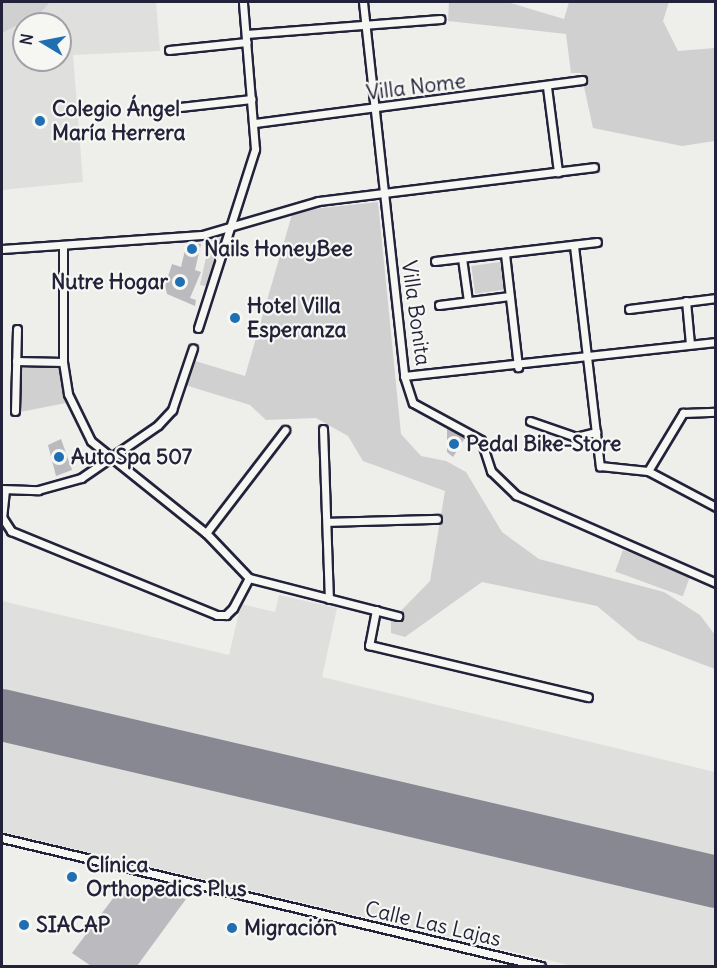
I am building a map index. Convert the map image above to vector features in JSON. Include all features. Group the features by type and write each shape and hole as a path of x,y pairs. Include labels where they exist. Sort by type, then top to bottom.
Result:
{"street":[{"path":"198,328 251,171 255,123 243,2"},
{"name":"Villa Bonita","path":"363,2 404,376 518,367 716,342"},
{"path":"169,50 246,38 440,19"},
{"name":"Villa Nome","path":"255,123 547,87 582,80"},
{"path":"547,87 558,172"},
{"path":"180,107 252,99"},
{"path":"2,249 202,236 233,228 294,206 384,191 594,167"},
{"path":"435,261 597,242"},
{"path":"63,246 63,362 78,421 110,460 206,533 249,578 398,616"},
{"path":"574,246 600,466 648,471 716,507"},
{"path":"505,254 518,367"},
{"path":"462,258 468,301"},
{"path":"440,305 509,296"},
{"path":"629,309 716,298"},
{"path":"686,301 690,344"},
{"path":"15,411 17,329"},
{"path":"193,348 172,410 110,460 60,486 3,489 2,517 11,531 217,615 226,615 233,608 249,578"},
{"path":"16,361 63,362"},
{"path":"404,376 413,403 481,440 491,471 516,495 716,583"},
{"path":"648,471 683,413 716,412"},
{"path":"530,421 576,437 596,432"},
{"path":"323,429 329,599"},
{"path":"206,533 285,430"},
{"path":"327,522 437,519"},
{"path":"376,610 369,645 588,697"},
{"name":"Calle Las Lajas","path":"2,838 542,966"}],"shaded area":[{"name":"Colegio Ángel María Herrera","path":"2,2 156,2 160,51 73,55 83,182 2,190"},
{"path":"2,2 50,2 41,12 12,12 12,28 2,33"},
{"path":"449,2 507,2 564,19 569,2 669,2 663,21 678,51 715,48 715,141 682,146 593,128 581,73 571,73 566,34 448,21"},
{"path":"378,202 401,434 421,456 446,461 466,472 502,532 539,559 664,592 700,615 715,635 715,669 638,640 597,606 482,582 405,637 391,633 391,621 430,581 445,491 363,461 348,436 316,418 266,420 250,405 185,385 192,360 245,376 293,211"},
{"path":"225,237 214,273 205,286 200,285 210,239"},
{"path":"500,262 504,290 475,294 471,266"},
{"path":"20,364 60,365 66,403 20,412"},
{"path":"623,550 691,575 683,596 615,572"},
{"path":"279,595 337,608 322,677 715,772 715,966 573,966 2,832 2,601 229,655 241,604 275,612"}],"building":[{"name":"Nutre Hogar","path":"187,242 201,244 195,270 201,272 190,298 196,300 195,306 167,294 165,286 172,264 181,267"},
{"name":"Pedal Bike-Store","path":"447,428 465,438 453,457 447,452"},
{"name":"AutoSpa 507","path":"61,439 72,470 56,476 48,445"},
{"path":"123,885 186,899 137,966 91,966 72,953"}],"runway":[{"path":"2,715 716,882"}],"place":[{"name":"Colegio Ángel María Herrera","path":"40,121"},
{"name":"Nails HoneyBee","path":"192,249"},
{"name":"Nutre Hogar","path":"180,282"},
{"name":"Hotel Villa Esperanza","path":"235,318"},
{"name":"Pedal Bike-Store","path":"454,444"},
{"name":"AutoSpa 507","path":"59,457"},
{"name":"Clínica Orthopedics Plus","path":"72,877"},
{"name":"SIACAP","path":"24,925"},
{"name":"Migración","path":"232,928"}]}
